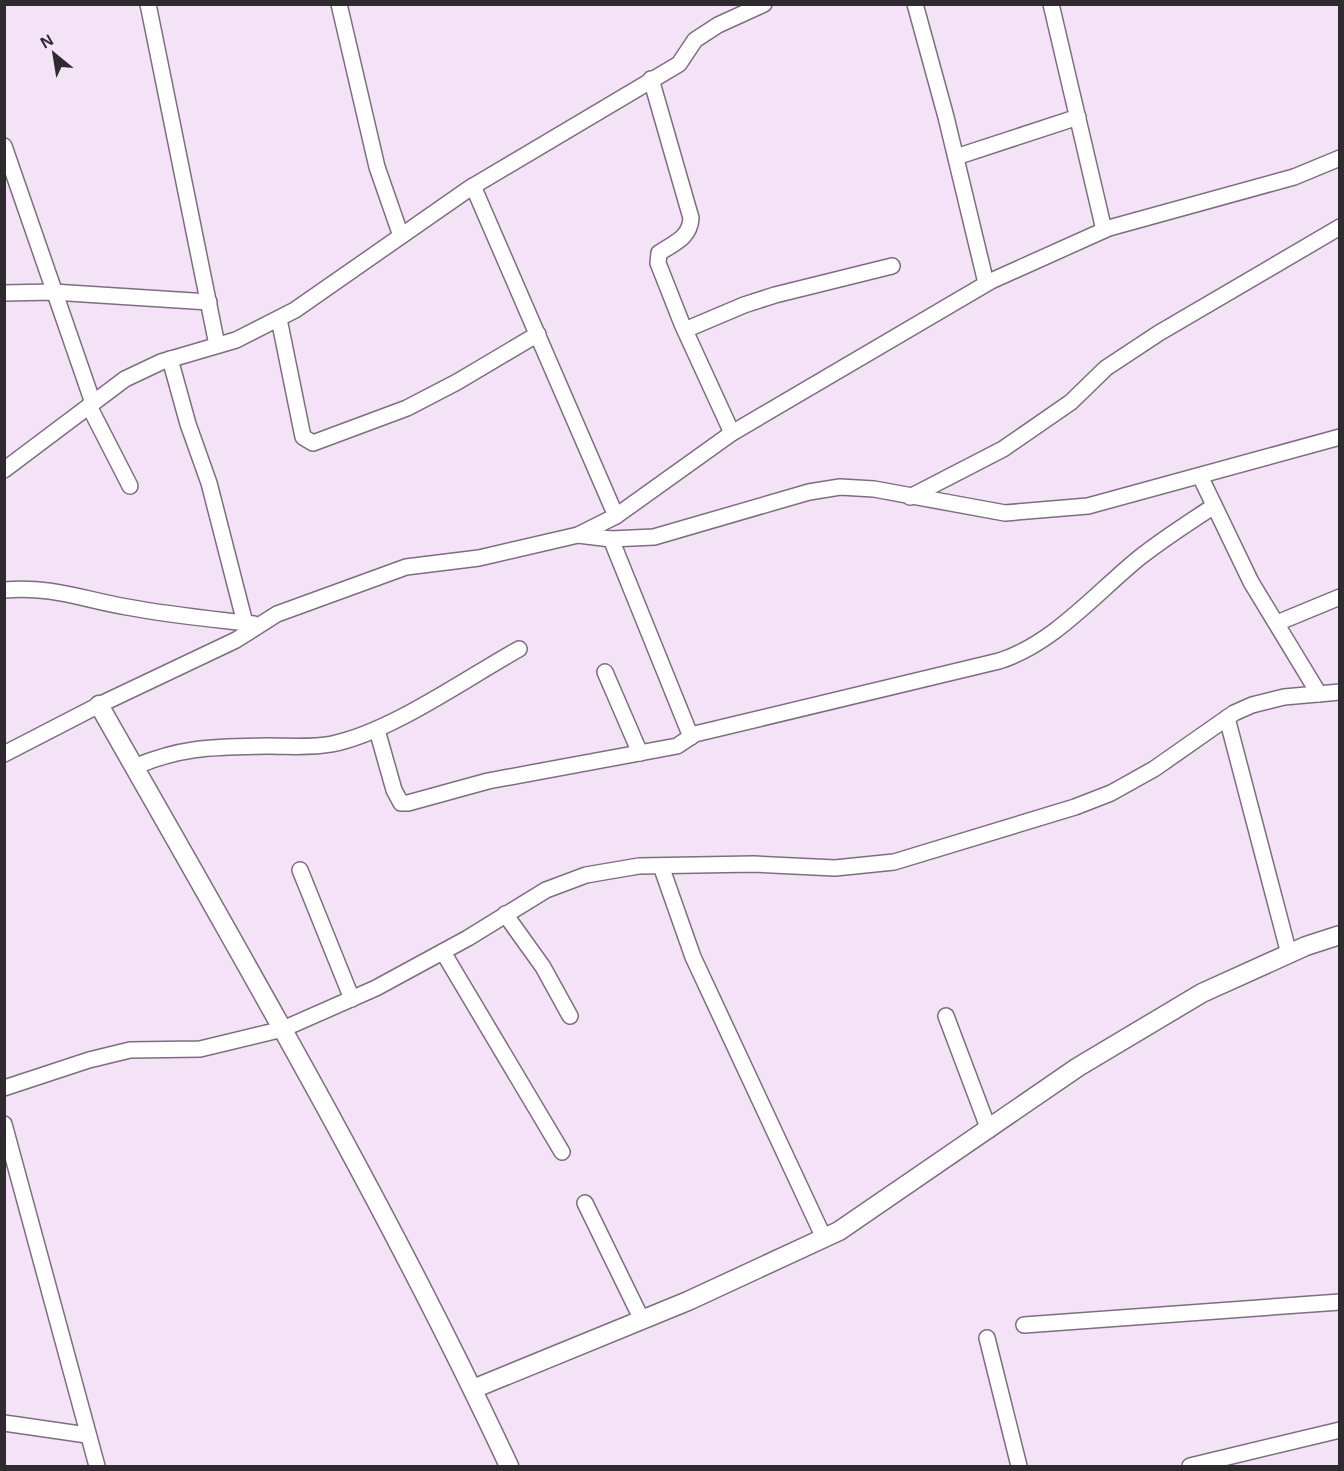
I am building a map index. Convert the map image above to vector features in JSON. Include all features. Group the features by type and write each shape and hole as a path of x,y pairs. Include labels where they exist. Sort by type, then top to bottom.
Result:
{"street":[{"path":"148,4 217,345"},
{"path":"339,4 377,167 401,236"},
{"path":"4,470 125,379 170,359 236,340 279,319 473,186 679,64 695,40 705,33 764,4"},
{"path":"915,4 986,283"},
{"path":"1051,4 1104,230"},
{"path":"651,79 691,218 690,229 686,235 659,253 658,258 685,330 732,433"},
{"path":"956,158 1078,117"},
{"path":"4,146 91,405 130,486"},
{"path":"4,754 99,705 236,640 277,614 406,567 479,558 578,535 616,516 732,433 986,283 1104,230 1294,177 1340,158"},
{"path":"473,186 616,516"},
{"path":"910,497 970,469 1021,438 1071,402 1106,368 1159,333 1340,227"},
{"path":"685,330 764,298 892,266"},
{"path":"4,293 53,292 208,302"},
{"path":"279,319 298,420 303,437 313,443 407,408 457,382 538,334"},
{"path":"170,359 188,424 209,483 244,623"},
{"path":"578,535 611,539 654,537 809,492 840,487 874,489 910,497 1019,513 1088,506 1340,437"},
{"path":"1200,476 1251,582 1319,694"},
{"path":"377,730 394,790 401,803 408,803 488,781 677,746 691,737 1012,657 1060,626 1168,535 1214,506"},
{"path":"611,539 691,737"},
{"path":"4,590 67,592 113,605 159,613 260,624"},
{"path":"1277,623 1340,597"},
{"path":"134,767 165,754 190,749 307,747 340,742 377,730 519,649"},
{"path":"605,672 640,753"},
{"path":"4,1088 89,1060 130,1050 200,1049 283,1029 352,999 443,952 557,884 576,878 639,866 754,864 865,867 915,856 1075,807 1111,793 1154,769 1227,718 1252,705 1284,697 1340,692"},
{"path":"99,705 283,1029 473,1389 509,1467"},
{"path":"1227,718 1289,954"},
{"path":"661,866 693,957 824,1238"},
{"path":"300,870 352,999"},
{"path":"505,914 543,967 570,1016"},
{"path":"473,1389 642,1320 839,1231 1078,1067 1202,993 1289,954 1340,935"},
{"path":"443,952 562,1152"},
{"path":"946,1016 989,1130"},
{"path":"4,1124 9,1163 97,1467"},
{"path":"585,1203 642,1320"},
{"path":"1024,1325 1340,1302"},
{"path":"987,1338 1019,1467"},
{"path":"4,1423 87,1435"},
{"path":"1190,1467 1340,1430"}]}
